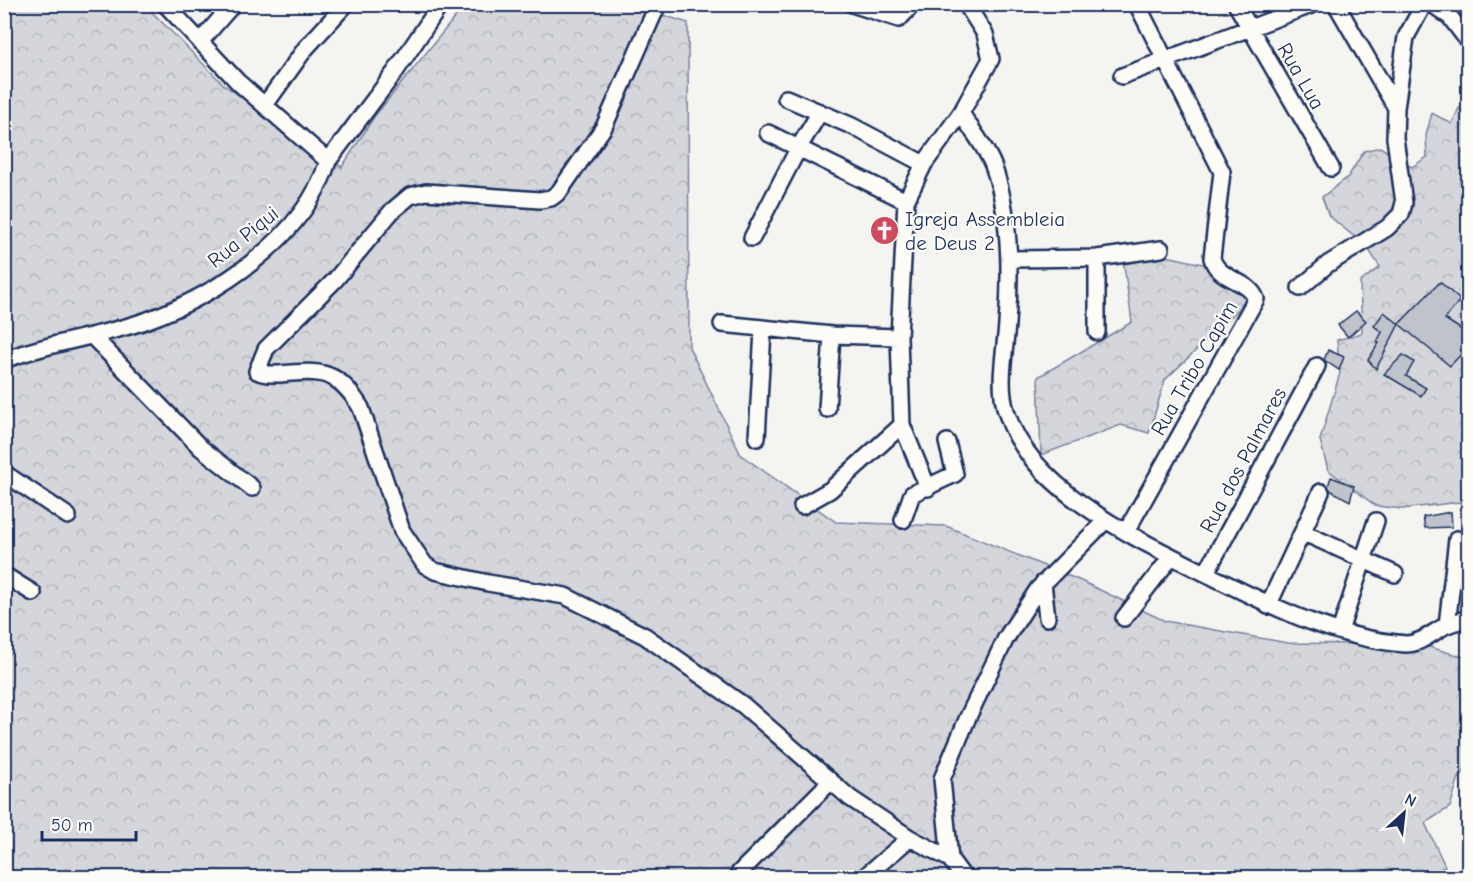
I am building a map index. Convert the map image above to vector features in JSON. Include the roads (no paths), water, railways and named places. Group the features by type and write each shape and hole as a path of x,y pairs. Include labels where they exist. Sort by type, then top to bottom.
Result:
{"street":[{"path":"165,4 200,42 265,105 328,161"},
{"path":"200,42 233,4"},
{"path":"265,105 304,49 346,4"},
{"name":"Rua Piqui","path":"4,360 36,348 92,336 144,321 182,306 244,267 288,231 305,210 322,179 328,161 396,72 441,4"},
{"path":"658,4 604,127 559,192 551,198 540,200 426,192 410,196 392,211 335,280 279,335 256,368 261,373 330,374 350,390 361,408 402,531 425,565 435,571 488,584 565,596 615,620 671,653 743,705 830,782 910,838 950,859 964,878"},
{"path":"852,4 899,20 913,4"},
{"path":"928,488 902,425 899,337 906,201 924,164 961,113 991,59 985,34 966,4"},
{"name":"Rua Tribo Capim","path":"1126,532 1256,301 1253,293 1222,274 1213,264 1222,172 1137,4"},
{"name":"Rua Lua","path":"1236,4 1331,168"},
{"path":"1122,76 1314,4"},
{"path":"1336,4 1396,108"},
{"path":"1300,288 1328,264 1387,228 1401,214 1404,203 1395,138 1396,108 1406,37 1424,4"},
{"path":"1432,4 1450,17 1468,41"},
{"path":"786,98 874,137 924,164"},
{"path":"752,238 799,147 820,112"},
{"path":"961,113 994,168 1007,231 1010,258 1002,381 1002,397 1006,414 1015,436 1024,449 1075,500 1105,521 1268,606 1340,631 1413,643 1447,625 1468,618"},
{"path":"768,133 906,201"},
{"path":"1010,258 1097,258 1161,249"},
{"path":"1097,258 1097,332"},
{"path":"722,324 763,330 899,337"},
{"path":"757,438 763,330"},
{"path":"827,409 832,335"},
{"path":"92,336 201,447 252,488"},
{"name":"Rua dos Palmares","path":"1206,573 1317,366"},
{"path":"802,506 830,490 902,425"},
{"path":"903,520 910,496 956,472 947,442"},
{"path":"4,473 68,516"},
{"path":"1268,606 1304,533 1321,492"},
{"path":"950,859 942,779 945,769 1006,638 1043,583 1105,521"},
{"path":"1340,631 1376,521"},
{"path":"1304,533 1395,574"},
{"path":"1447,625 1457,539"},
{"path":"1124,618 1171,557"},
{"path":"4,575 33,593"},
{"path":"1043,583 1047,618"},
{"path":"739,873 830,782"},
{"path":"863,878 910,838"}],"place":[{"name":"Igreja Assembleia de Deus 2","path":"884,231"}]}
